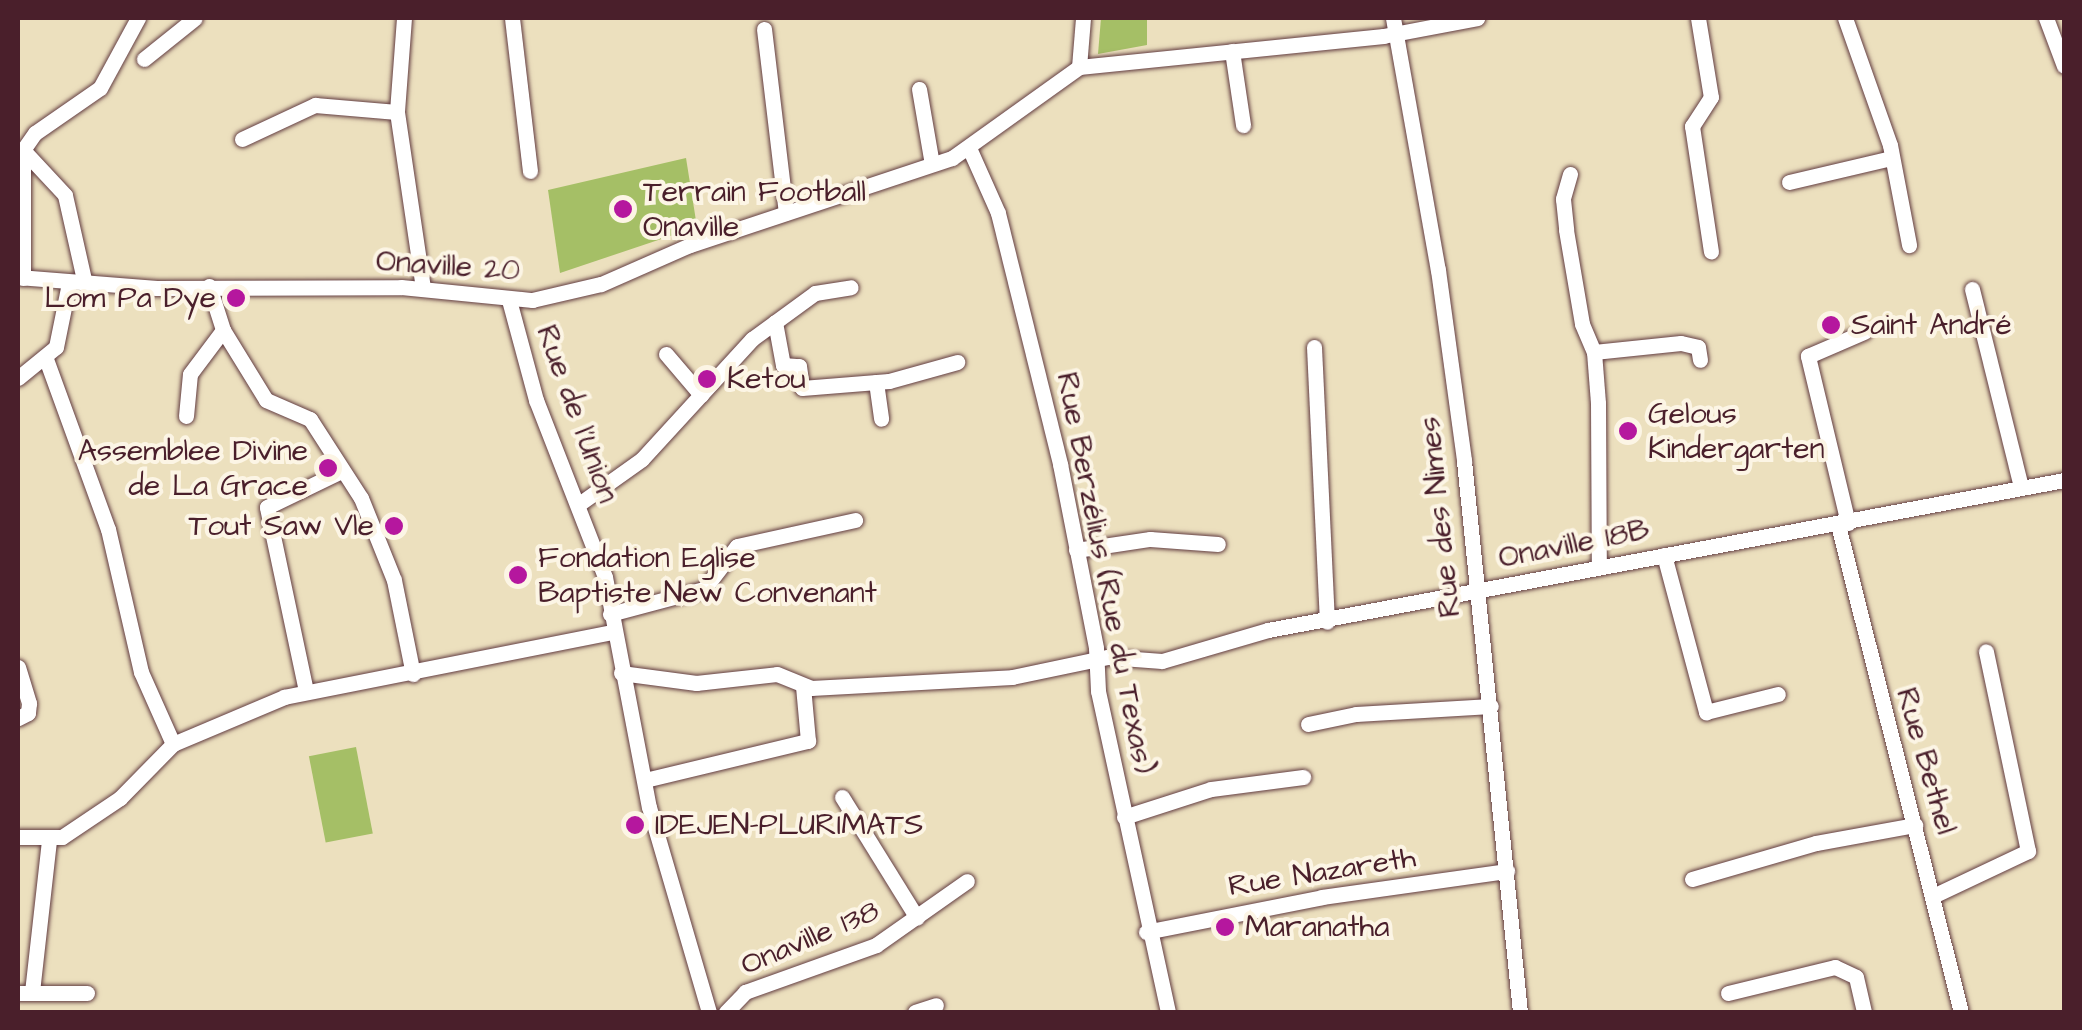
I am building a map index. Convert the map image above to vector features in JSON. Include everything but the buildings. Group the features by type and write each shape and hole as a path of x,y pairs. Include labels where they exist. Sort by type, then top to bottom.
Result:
{"street":[{"path":"20,278 20,150 35,133 100,88 138,18"},
{"path":"144,58 195,18"},
{"path":"404,18 397,112 424,288"},
{"path":"512,18 530,171"},
{"path":"1083,18 1079,67 1232,52 1394,26 1477,18"},
{"path":"1698,18 1711,97 1692,126 1712,252"},
{"path":"1845,18 1892,158 1909,244"},
{"path":"2046,18 2064,66"},
{"name":"Rue des Nimes","path":"1394,26 1440,280 1492,706 1520,1012"},
{"path":"764,28 786,214"},
{"path":"1232,52 1243,125"},
{"name":"Onaville 20","path":"20,278 77,284 424,288 509,300 601,284 690,244 970,150 1079,67"},
{"path":"919,88 932,164"},
{"path":"242,139 315,105 397,112"},
{"path":"18,378 46,359 65,324 77,284 65,195 20,150"},
{"name":"Rue Berzélius (Rue du Texas)","path":"970,150 998,214 1024,308 1076,550 1146,932 1168,1012"},
{"path":"1789,182 1892,158"},
{"path":"1570,174 1563,199 1566,230 1582,324 1594,352 1598,567"},
{"path":"210,286 223,330 266,400 310,419 362,498 394,580 413,674"},
{"path":"579,504 642,460 775,322 815,293 852,288"},
{"path":"1972,289 2021,487"},
{"name":"Rue de l'Union","path":"509,300 536,400 605,578 612,632 645,780 709,1012"},
{"path":"775,322 782,365 799,366 802,388 876,382 957,362"},
{"path":"186,416 190,374 223,330"},
{"name":"Rue Bethel","path":"1864,332 1808,356 1843,524 1961,1012"},
{"path":"1594,352 1681,342 1698,346 1700,360"},
{"path":"1314,348 1328,622"},
{"path":"666,354 701,395"},
{"path":"46,359 108,529 141,672 174,744"},
{"path":"876,382 882,419"},
{"path":"306,691 267,507 341,471"},
{"name":"Onaville 18B","path":"621,674 696,683 777,674 804,686 1012,677 1097,660 1162,661 1268,630 1328,622 1475,590 2064,480"},
{"path":"610,614 704,589 737,546 855,520"},
{"path":"1076,550 1150,539 1218,544"},
{"path":"1664,555 1706,712 1778,694"},
{"path":"18,837 49,841 120,798 174,744 306,691 413,674 612,632"},
{"path":"1935,895 2028,851 1986,652"},
{"path":"18,668 29,703 28,713 18,718"},
{"path":"645,780 808,742 804,686"},
{"path":"1308,724 1356,714 1492,706"},
{"path":"1124,817 1212,789 1303,776"},
{"path":"842,797 916,918"},
{"path":"1692,879 1816,843 1914,826"},
{"path":"49,841 25,992 87,993"},
{"name":"Rue Nazareth","path":"1146,932 1322,897 1507,871"},
{"name":"Onaville 138","path":"726,1012 744,992 853,956 916,918 966,881"},
{"path":"1728,993 1836,967 1856,977 1864,1012"},
{"path":"915,1012 936,1005"}],"green space":[{"path":"1101,18 1147,18 1147,45 1098,54"},
{"name":"Terrain Football Onaville","path":"686,158 697,227 560,273 548,190"},
{"path":"356,747 373,833 326,843 309,756"}],"place":[{"name":"Terrain Football Onaville","path":"623,209"},
{"name":"Lom Pa Dye","path":"236,298"},
{"name":"Saint André","path":"1831,325"},
{"name":"Ketou","path":"707,379"},
{"name":"Gelous Kindergarten","path":"1628,431"},
{"name":"Assemblee Divine de La Grace","path":"328,468"},
{"name":"Tout Saw Vle","path":"394,526"},
{"name":"Fondation Eglise Baptiste New Convenant","path":"518,575"},
{"name":"IDEJEN-PLURIMATS","path":"635,825"},
{"name":"Maranatha","path":"1225,927"}]}
